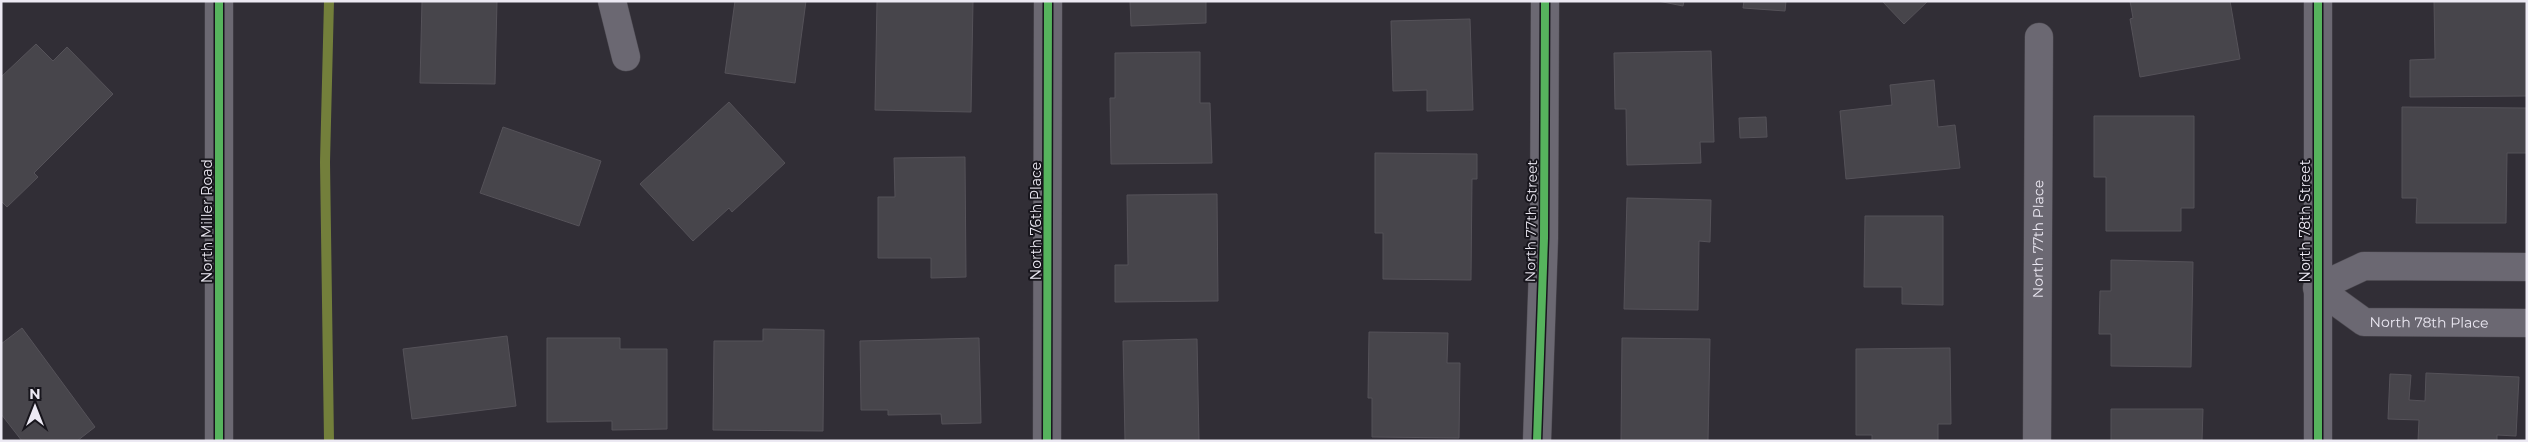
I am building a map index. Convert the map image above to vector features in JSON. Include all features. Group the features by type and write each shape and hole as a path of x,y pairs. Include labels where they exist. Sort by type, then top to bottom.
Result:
{"street":[{"name":"North Miller Road","path":"219,1 219,441"},
{"path":"612,1 626,57"},
{"name":"North 76th Place","path":"1047,441 1048,1"},
{"name":"North 77th Street","path":"1537,441 1544,238 1545,1"},
{"name":"North 78th Street","path":"2318,1 2318,441"},
{"name":"North 77th Place","path":"2036,441 2039,37"},
{"path":"2317,288 2364,266 2527,267"},
{"name":"North 78th Place","path":"2317,288 2364,322 2527,323"}],"building":[{"path":"422,1 497,1 495,84 420,83"},
{"path":"735,1 806,1 795,83 725,73"},
{"path":"877,1 973,1 971,112 875,110"},
{"path":"1130,1 1206,1 1206,23 1131,26"},
{"path":"1658,1 1684,1 1683,6"},
{"path":"1744,1 1786,1 1785,11 1743,8"},
{"path":"1882,1 1928,1 1904,24"},
{"path":"2130,1 2230,1 2240,59 2140,77 2130,19 2133,18"},
{"path":"2434,1 2527,1 2527,96 2410,97 2410,60 2435,59"},
{"path":"1470,19 1473,110 1427,111 1427,90 1393,91 1391,21"},
{"path":"36,44 53,61 67,47 113,94 34,173 38,177 7,207 1,201 1,77"},
{"path":"1711,51 1714,142 1700,142 1701,163 1627,165 1626,109 1615,109 1614,53"},
{"path":"1200,52 1200,103 1210,103 1212,163 1111,164 1110,98 1115,98 1115,53"},
{"path":"1934,80 1938,127 1955,125 1960,168 1846,179 1840,111 1892,105 1890,85"},
{"path":"729,102 785,163 732,212 729,208 693,241 640,184"},
{"path":"2402,107 2527,108 2527,153 2507,153 2506,223 2416,223 2417,198 2402,198"},
{"path":"2094,116 2194,116 2194,208 2181,208 2181,231 2106,231 2106,177 2094,177"},
{"path":"1766,117 1767,137 1740,138 1739,118"},
{"path":"503,127 601,161 579,226 480,193"},
{"path":"1375,153 1477,154 1477,179 1472,179 1471,280 1383,279 1383,233 1375,233"},
{"path":"965,157 966,277 931,278 931,258 878,258 878,197 895,197 894,158"},
{"path":"1217,194 1218,301 1115,302 1115,265 1128,265 1127,195"},
{"path":"1627,198 1711,200 1710,242 1699,241 1698,310 1624,309"},
{"path":"1865,216 1943,216 1943,305 1902,304 1902,287 1864,287"},
{"path":"2111,260 2193,262 2191,367 2111,366 2111,334 2099,334 2100,291 2111,291"},
{"path":"22,328 95,427 77,441 22,441 1,414 1,344"},
{"path":"763,329 824,330 823,431 713,430 714,341 763,341"},
{"path":"1369,332 1448,333 1447,363 1460,363 1459,438 1372,437 1372,398 1368,398"},
{"path":"507,336 516,406 412,419 403,349"},
{"path":"547,338 620,338 620,349 667,349 667,429 612,430 612,421 547,422"},
{"path":"979,338 981,423 942,424 941,414 888,415 888,410 861,410 860,341"},
{"path":"1622,338 1710,339 1708,441 1621,441"},
{"path":"1197,339 1199,441 1125,441 1123,341"},
{"path":"1950,348 1951,424 1938,424 1938,441 1872,441 1872,435 1856,435 1856,349"},
{"path":"2426,373 2519,377 2516,436 2497,435 2497,441 2418,441 2419,420 2388,419 2390,374 2411,375 2409,400 2425,401"},
{"path":"2111,409 2203,409 2202,441 2111,441"}],"waterway":[{"path":"329,1 325,162 329,441"}],"cycle path":[{"path":"219,1 219,441"},
{"path":"1047,441 1048,1"},
{"path":"1537,441 1544,238 1545,1"},
{"path":"2318,1 2318,441"}]}
